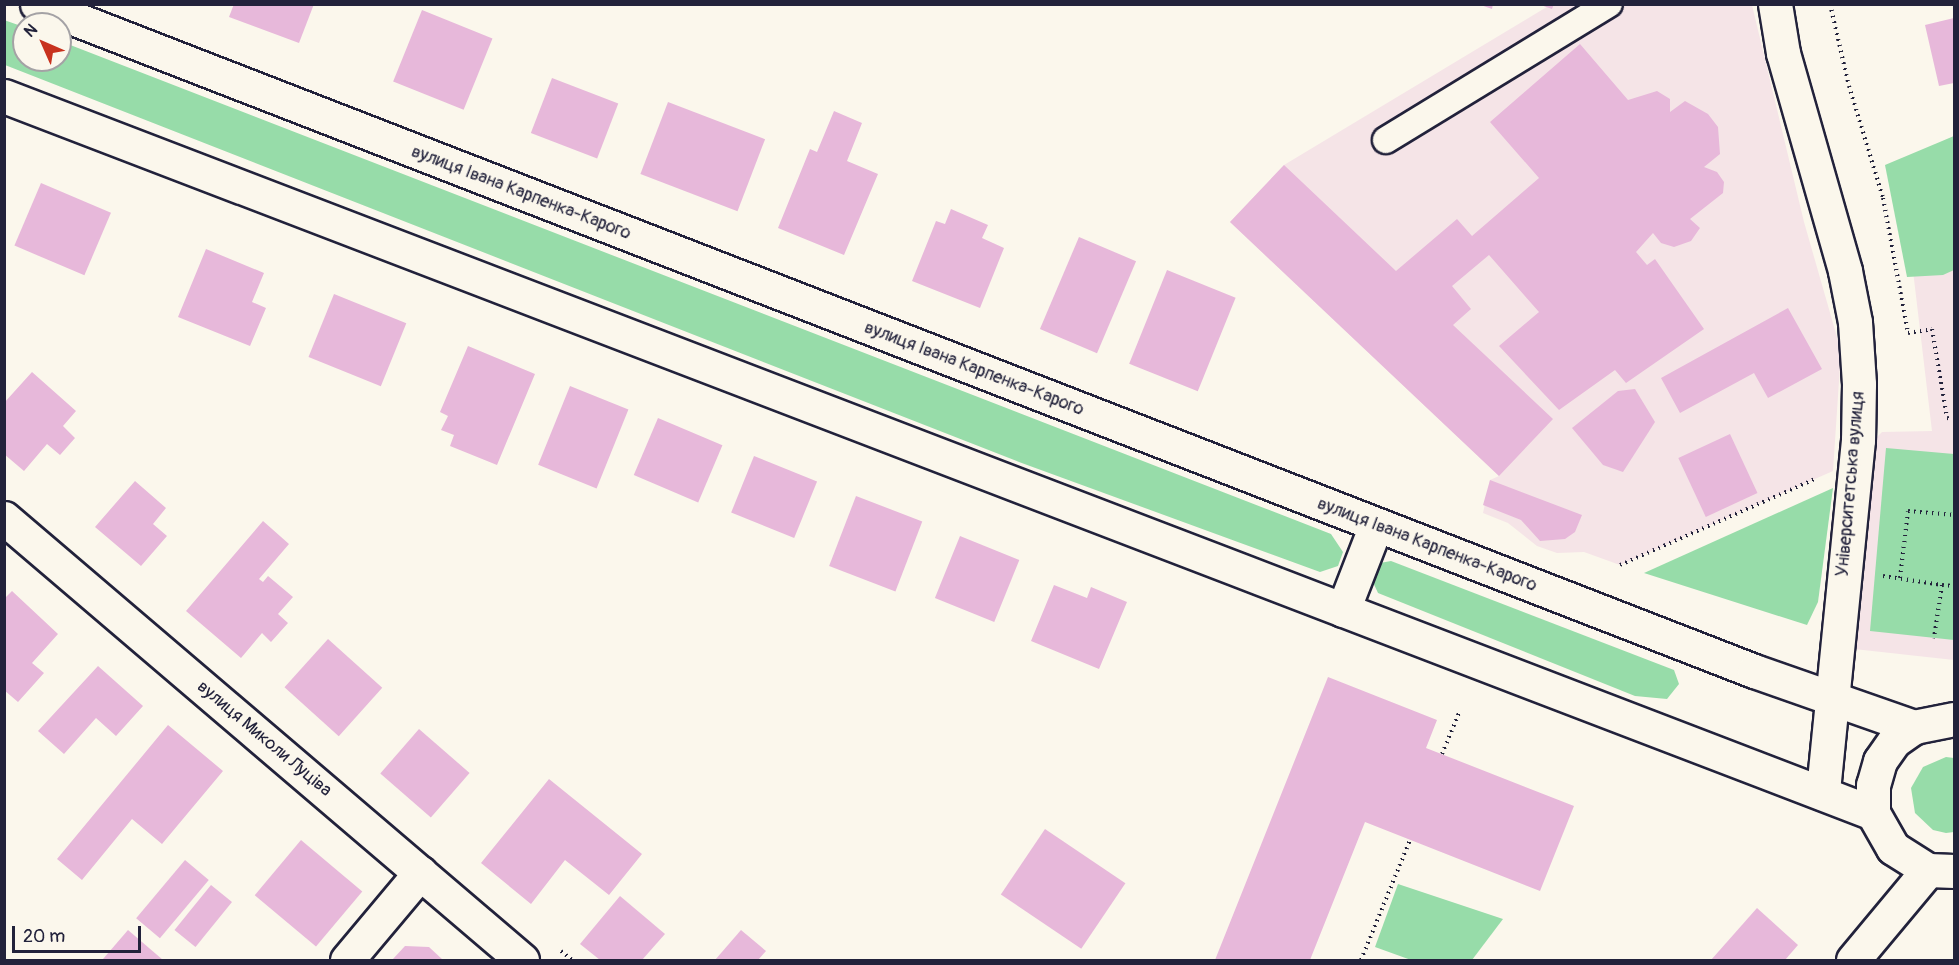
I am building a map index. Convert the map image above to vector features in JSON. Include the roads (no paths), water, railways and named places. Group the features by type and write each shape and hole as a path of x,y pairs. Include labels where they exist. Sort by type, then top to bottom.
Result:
{"main road":[{"name":"вулиця Івана Карпенка-Карого","path":"37,4 1376,525 1831,700 1914,727"},
{"name":"Університетська вулиця","path":"1775,4 1783,53 1845,271 1855,322 1858,440 1823,794"},
{"path":"4,96 1873,813"},
{"name":"вулиця Миколи Луціва","path":"4,518 522,960"},
{"path":"1344,610 1376,525"},
{"path":"1853,960 1941,870 1893,848 1873,813 1873,785 1880,761 1894,741 1914,727 1954,719"},
{"path":"347,960 420,873"}],"lane":[{"path":"1386,140 1609,4"}]}
